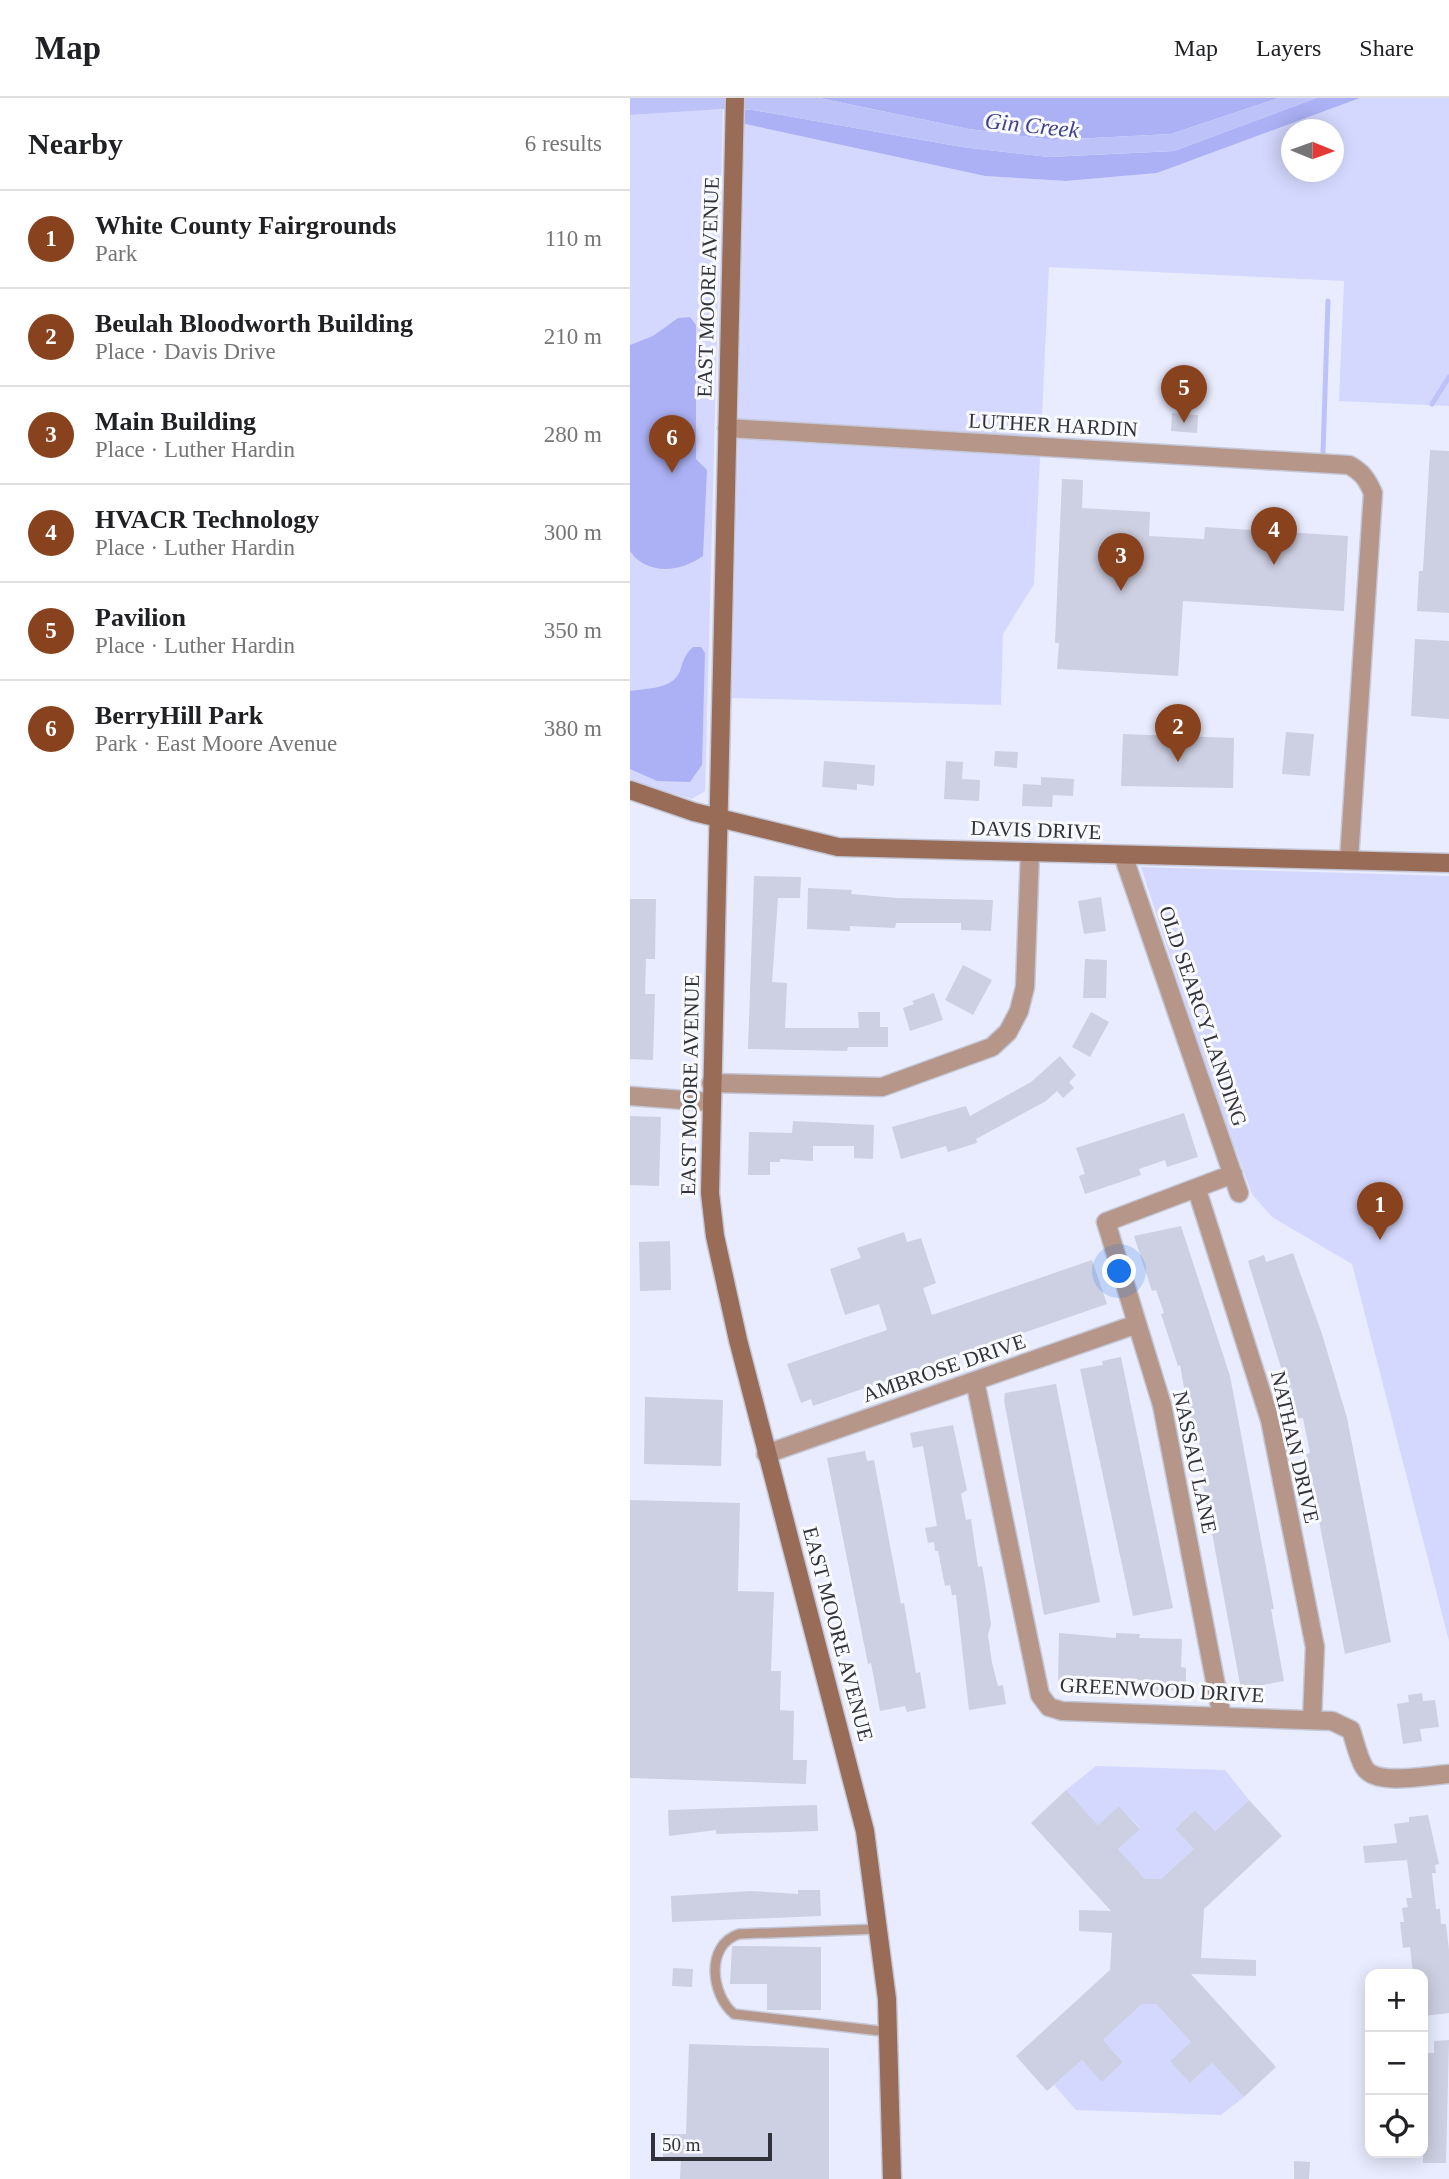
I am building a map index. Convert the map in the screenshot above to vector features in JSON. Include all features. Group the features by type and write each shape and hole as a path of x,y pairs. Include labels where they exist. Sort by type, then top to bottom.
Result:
{"street":[{"name":"EAST MOORE AVENUE","path":"735,98 710,1193 715,1236 766,1454 825,1665 865,1831 880,1929 889,2032 892,2179"},
{"name":"LUTHER HARDIN","path":"727,428 1336,465 1357,469 1364,475 1373,493 1349,860"},
{"name":"DAVIS DRIVE","path":"630,790 718,817 838,847 1449,863"},
{"path":"711,1083 882,1087 992,1047 1013,1021 1025,987 1030,852"},
{"name":"OLD SEARCY LANDING","path":"1124,855 1239,1193"},
{"path":"630,1096 710,1102"},
{"path":"1197,1191 1233,1174"},
{"name":"NASSAU LANE","path":"1197,1191 1106,1222 1163,1405 1222,1717"},
{"name":"NATHAN DRIVE","path":"1197,1191 1270,1420 1315,1647 1312,1720"},
{"name":"AMBROSE DRIVE","path":"766,1454 1138,1324"},
{"name":"GREENWOOD DRIVE","path":"975,1381 1040,1695 1049,1707 1062,1712 1332,1720 1351,1730 1364,1769 1374,1777 1387,1779 1449,1774"}],"lane":[{"path":"880,1929 738,1934 728,1937 720,1944 717,1955 717,1993 723,2004 734,2014 889,2032"}],"shaded area":[{"path":"630,98 819,98 969,129 1053,140 1171,134 1279,98 1316,98 1174,151 1049,157 962,147 753,110 723,109 630,115"},
{"path":"819,98 1279,98 1171,134 1053,140 969,129"},
{"path":"1316,98 1360,98 1303,119 1281,119 1281,127 1157,173 1066,181 985,176 745,124 745,110 962,147 1049,157 1174,151"},
{"path":"1360,98 1449,98 1449,406 1339,401 1344,281 1049,267 1034,584 1003,634 1001,705 732,698 745,124 985,176 1066,181 1157,173 1281,127 1281,182 1344,182 1344,119 1303,119"},
{"path":"723,109 705,791 692,799 630,781 630,115"},
{"path":"690,317 696,325 696,459 707,470 703,556 675,568 655,568 645,565 630,551 630,345 653,336 678,318"},
{"path":"693,647 701,647 705,653 702,765 690,782 657,781 630,769 630,691 671,682"},
{"path":"1141,867 1449,876 1449,1641 1352,1264 1272,1217 1252,1194 1214,1093"},
{"path":"1096,1766 1225,1770 1249,1800 1215,1831 1195,1810 1175,1829 1194,1849 1161,1879 1145,1879 1118,1849 1140,1828 1119,1806 1098,1825 1066,1790"},
{"path":"1142,2004 1156,2004 1191,2042 1190,2083 1212,2063 1244,2097 1221,2115 1076,2110 1054,2085 1082,2060 1102,2081 1123,2062 1103,2040"}],"building":[{"path":"1172,413 1198,415 1197,433 1171,431"},
{"path":"1430,450 1449,451 1449,613 1417,611 1419,571 1423,571"},
{"path":"1062,479 1083,480 1082,508 1150,512 1149,536 1204,539 1205,527 1348,536 1344,611 1183,601 1178,676 1057,669 1059,643 1055,643"},
{"path":"1415,639 1449,641 1449,719 1411,716"},
{"path":"1286,732 1314,734 1310,776 1282,774"},
{"path":"1123,734 1234,738 1233,788 1121,786"},
{"path":"995,751 1018,752 1017,768 994,766"},
{"path":"824,761 875,765 874,786 857,784 857,790 822,787"},
{"path":"946,761 963,762 962,779 980,780 979,801 944,799"},
{"path":"1041,777 1074,779 1073,796 1053,795 1052,807 1022,806 1023,784 1041,785"},
{"path":"754,876 801,877 800,898 778,898 772,982 787,983 785,1028 859,1028 858,1012 880,1012 880,1027 888,1027 888,1047 848,1047 847,1051 748,1049"},
{"path":"808,888 852,890 851,894 897,898 993,900 991,931 961,930 961,923 896,923 895,928 850,926 850,931 807,929"},
{"path":"1101,897 1106,931 1084,934 1078,901"},
{"path":"630,899 656,899 655,959 646,959 645,994 655,994 653,1060 630,1059"},
{"path":"1085,959 1107,960 1106,998 1083,998"},
{"path":"963,965 992,980 973,1015 945,1000"},
{"path":"934,993 943,1020 910,1031 903,1008 914,1004 912,1001"},
{"path":"1091,1012 1109,1022 1090,1057 1072,1047"},
{"path":"1060,1056 1076,1075 1069,1082 1074,1088 1063,1098 1057,1091 1046,1101 976,1139 977,1143 948,1152 946,1146 901,1159 892,1127 966,1106 970,1116 1031,1082"},
{"path":"1184,1113 1198,1157 1167,1167 1165,1160 1139,1169 1141,1175 1085,1194 1079,1176 1085,1174 1076,1148"},
{"path":"630,1116 661,1117 659,1186 630,1185"},
{"path":"793,1121 874,1125 873,1159 854,1158 854,1146 813,1146 813,1161 780,1159 780,1162 770,1162 770,1175 748,1175 749,1132 792,1133"},
{"path":"1181,1226 1230,1376 1274,1609 1271,1609 1284,1681 1241,1689 1201,1474 1206,1473 1201,1450 1198,1438 1193,1439 1180,1365 1178,1366 1161,1314 1164,1313 1156,1290 1152,1291 1134,1236"},
{"path":"904,1232 907,1242 921,1238 936,1283 923,1288 932,1315 1092,1260 1107,1304 813,1406 811,1399 801,1403 787,1364 887,1330 879,1304 845,1315 830,1269 861,1258 857,1248"},
{"path":"670,1241 671,1290 640,1291 639,1242"},
{"path":"1293,1253 1322,1334 1347,1418 1391,1642 1345,1654 1306,1454 1310,1453 1303,1418 1297,1419 1248,1261 1264,1255 1266,1262"},
{"path":"1121,1357 1173,1608 1133,1616 1080,1369 1103,1365 1102,1361"},
{"path":"1056,1384 1100,1602 1044,1615 1004,1400 1005,1393"},
{"path":"645,1397 723,1400 721,1466 644,1464"},
{"path":"953,1425 967,1490 961,1494 966,1520 971,1519 978,1567 982,1566 985,1583 991,1624 988,1635 992,1663 998,1686 1003,1685 1006,1704 969,1710 956,1595 952,1595 950,1585 945,1586 934,1542 928,1543 925,1528 937,1526 923,1446 913,1448 910,1433"},
{"path":"865,1451 867,1461 874,1460 901,1604 904,1603 916,1673 920,1672 926,1708 907,1712 905,1706 880,1711 871,1663 868,1664 827,1458"},
{"path":"630,1500 740,1503 738,1591 774,1592 771,1671 781,1671 780,1710 794,1711 793,1760 807,1760 806,1784 630,1778"},
{"path":"1059,1633 1116,1638 1116,1633 1140,1634 1139,1638 1182,1639 1181,1667 1186,1668 1186,1691 1069,1687 1069,1682 1058,1682"},
{"path":"1422,1693 1423,1701 1435,1700 1439,1727 1420,1729 1422,1741 1403,1744 1397,1704 1409,1702 1408,1695"},
{"path":"1066,1790 1098,1825 1119,1806 1140,1829 1118,1849 1145,1879 1161,1879 1194,1849 1175,1829 1195,1810 1215,1831 1249,1800 1282,1836 1204,1909 1201,1958 1256,1960 1256,1976 1191,1974 1276,2067 1244,2097 1212,2063 1190,2083 1170,2061 1191,2042 1156,2004 1142,2004 1103,2040 1123,2062 1102,2082 1082,2060 1047,2091 1016,2056 1110,1970 1112,1933 1079,1931 1079,1910 1111,1911 1031,1823"},
{"path":"817,1805 818,1831 716,1834 716,1830 669,1836 668,1810"},
{"path":"1428,1815 1439,1864 1435,1865 1436,1873 1432,1873 1436,1909 1440,1909 1441,1924 1446,1924 1449,1950 1449,2013 1428,2015 1428,1969 1412,1969 1410,1947 1403,1948 1400,1922 1404,1922 1402,1908 1408,1907 1406,1898 1412,1898 1407,1860 1365,1863 1363,1846 1397,1843 1394,1824 1409,1822 1409,1817"},
{"path":"798,1890 820,1890 821,1916 672,1922 671,1896 751,1891 798,1894"},
{"path":"732,1946 821,1947 821,2010 767,2010 767,1984 730,1984"},
{"path":"673,1968 693,1969 692,1987 672,1986"},
{"path":"1449,2040 1446,2163 1423,2163 1423,2158 1428,2158 1428,2053 1434,2053 1434,2041"},
{"path":"689,2044 829,2048 829,2179 680,2179 681,2157 663,2157 663,2134 686,2134"},
{"path":"1294,2161 1310,2162 1309,2179 1294,2179"}],"waterway":[{"path":"1323,453 1328,301"},
{"path":"1432,404 1449,377"}],"place":[{"name":"Pavilion","path":"1184,423"},
{"name":"BerryHill Park","path":"672,473"},
{"name":"HVACR Technology","path":"1274,565"},
{"name":"Main Building","path":"1121,591"},
{"name":"Beulah Bloodworth Building","path":"1178,762"},
{"name":"White County Fairgrounds","path":"1380,1240"}],"water label":[{"name":"Gin Creek","path":"1032,125"}]}
